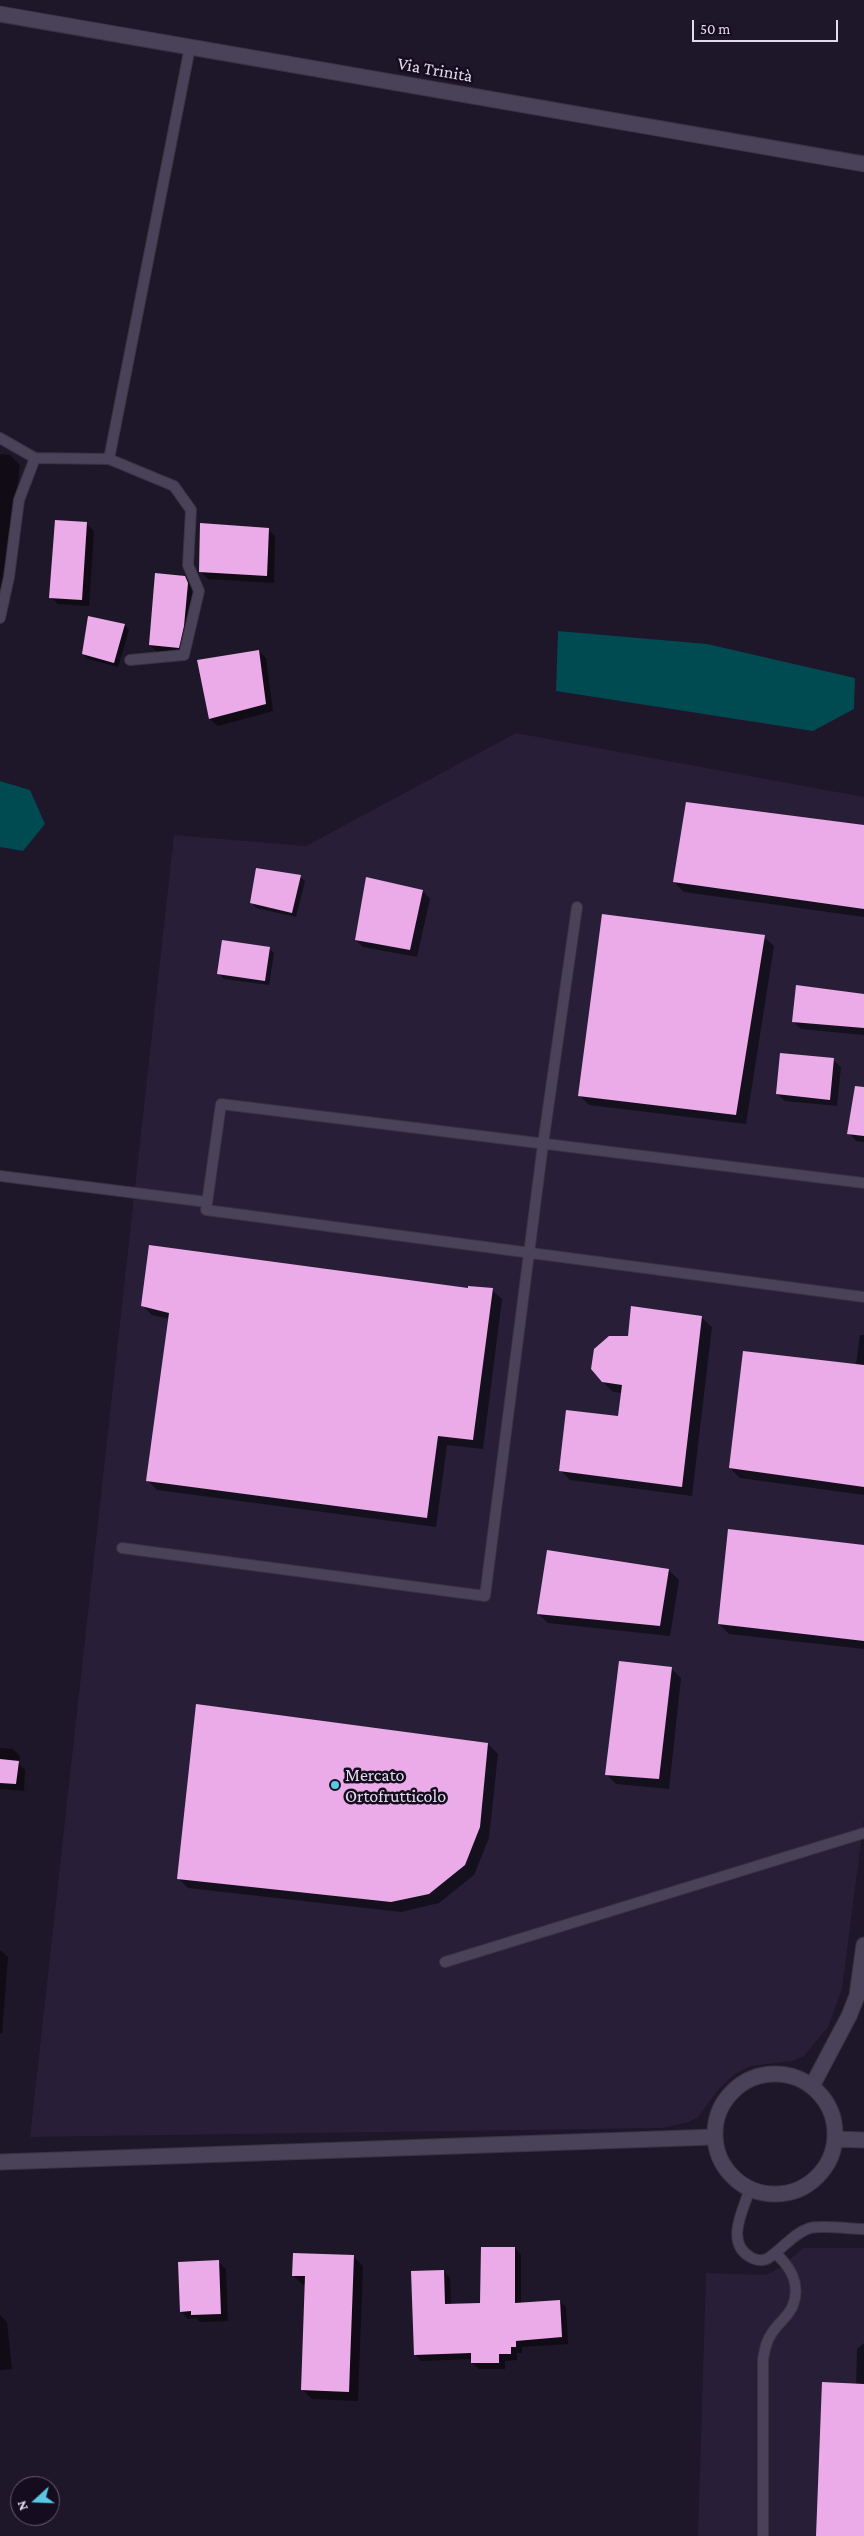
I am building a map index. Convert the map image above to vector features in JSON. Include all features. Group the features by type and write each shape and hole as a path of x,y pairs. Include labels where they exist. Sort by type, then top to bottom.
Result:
{"main road":[{"name":"Via Trinità","path":"0,14 864,164"},
{"path":"812,2086 850,2016 857,1996 864,1945"},
{"path":"780,2073 797,2077 812,2086 822,2096 830,2110 834,2124 835,2139 830,2158 820,2174 805,2186 788,2193 769,2194 750,2189 736,2180 725,2168 717,2153 714,2137 716,2120 722,2104 733,2090 747,2080 763,2074 780,2073"},
{"path":"0,2162 714,2137"},
{"path":"835,2139 864,2140"}],"lane":[{"path":"109,459 190,47"},
{"path":"0,438 35,458 109,459 174,486 191,510 188,566 199,591 184,655 130,660"},
{"path":"0,618 9,577 19,500 35,458"},
{"path":"122,1548 485,1596 543,1144 577,907"},
{"path":"864,1184 221,1104 206,1210 864,1297"},
{"path":"0,1176 207,1202"},
{"path":"445,1962 864,1834"},
{"path":"750,2189 737,2229 739,2243 745,2253 759,2260 768,2259 788,2242 810,2228 864,2229"},
{"path":"763,2536 763,2359 771,2333 793,2306 796,2287 787,2263 775,2253"}],"shaded area":[{"path":"558,631 707,644 855,678 854,709 813,731 556,691"},
{"path":"516,733 864,797 864,1819 842,1989 828,2027 804,2056 793,2061 751,2066 735,2074 718,2090 698,2117 689,2122 662,2128 30,2137 174,835 306,846"},
{"path":"0,781 30,790 45,824 23,851 0,847"},
{"path":"803,2248 864,2248 864,2536 698,2536 706,2273 765,2275 780,2268"}],"building":[{"path":"55,520 87,522 82,600 49,598"},
{"path":"200,523 269,528 267,576 199,572"},
{"path":"155,573 185,576 188,583 184,626 179,648 149,645"},
{"path":"88,616 125,624 114,663 82,654"},
{"path":"259,650 266,704 209,719 197,660"},
{"path":"686,802 864,825 864,909 673,882"},
{"path":"256,868 301,875 292,913 250,903"},
{"path":"366,877 423,890 410,950 355,940"},
{"path":"602,914 765,935 736,1115 578,1096"},
{"path":"222,940 270,947 265,981 217,974"},
{"path":"796,985 864,994 864,1028 792,1022"},
{"path":"780,1053 834,1058 830,1100 776,1094"},
{"path":"855,1086 864,1087 864,1136 847,1134"},
{"path":"149,1245 468,1288 468,1286 493,1288 473,1440 438,1436 427,1518 146,1481 169,1313 141,1306"},
{"path":"631,1306 702,1316 682,1487 559,1471 566,1410 618,1416 622,1385 602,1382 591,1369 594,1349 609,1336 628,1336"},
{"path":"743,1351 864,1365 864,1487 729,1468"},
{"path":"728,1529 864,1545 864,1641 718,1624"},
{"path":"547,1550 669,1569 660,1626 537,1614"},
{"path":"619,1661 672,1667 659,1779 605,1775"},
{"name":"Mercato Ortofrutticolo","path":"196,1704 488,1743 480,1827 465,1865 429,1894 391,1902 177,1879"},
{"path":"0,1759 19,1761 16,1784 0,1783"},
{"path":"481,2247 515,2247 515,2303 560,2300 562,2337 516,2341 516,2347 511,2347 511,2354 499,2354 499,2363 471,2363 471,2353 414,2355 411,2271 444,2270 445,2304 480,2303"},
{"path":"293,2253 354,2255 349,2392 301,2390 305,2276 292,2276"},
{"path":"219,2260 221,2314 191,2315 191,2311 180,2312 178,2262"},
{"path":"822,2382 864,2384 864,2536 816,2536"}],"place":[{"name":"Mercato Ortofrutticolo","path":"335,1785"}]}
